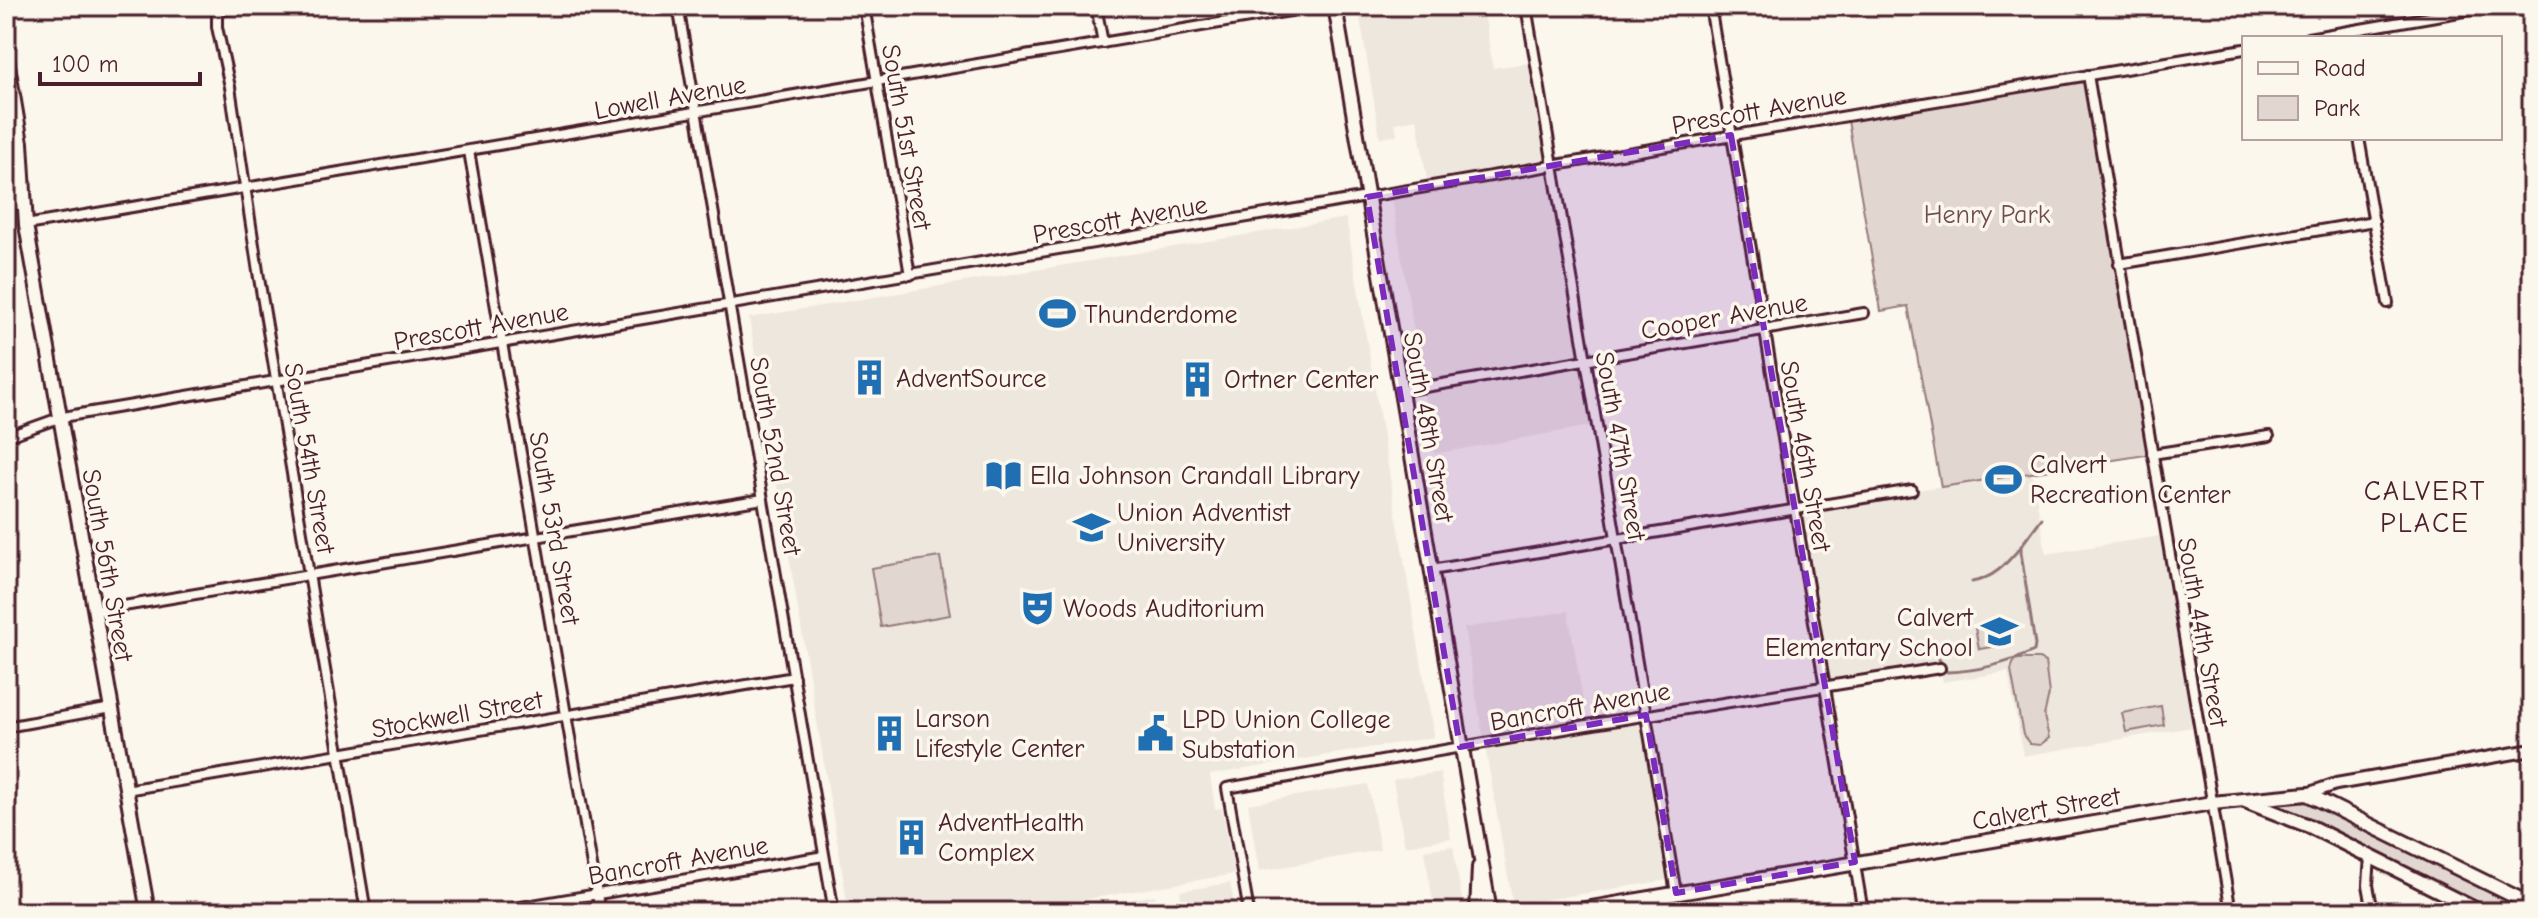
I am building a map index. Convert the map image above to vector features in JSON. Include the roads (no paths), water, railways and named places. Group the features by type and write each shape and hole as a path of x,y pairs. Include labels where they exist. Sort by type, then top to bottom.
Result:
{"main road":[{"name":"South 48th Street","path":"1335,6 1490,912"},
{"name":"South 56th Street","path":"6,53 21,143 26,225 147,909"},
{"name":"South 56th Street","path":"6,157 26,225"},
{"name":"Calvert Street","path":"1567,912 2212,803 2307,794"},
{"path":"2307,794 2532,905"},
{"path":"2245,801 2309,826 2481,912"},
{"name":"South 48th Street","path":"1477,912 1480,856"}],"street":[{"name":"South 54th Street","path":"245,6 217,11 217,27 230,87 276,381 366,912"},
{"name":"South 52nd Street","path":"678,6 834,912"},
{"name":"South 51st Street","path":"864,6 910,275"},
{"path":"1096,6 1103,43"},
{"name":"Lowell Avenue","path":"26,225 1320,6"},
{"name":"South 47th Street","path":"1526,6 1676,893"},
{"name":"South 46th Street","path":"1710,6 1863,912"},
{"path":"2342,35 2494,6"},
{"name":"Prescott Avenue","path":"6,437 59,418 2242,49"},
{"name":"South 44th Street","path":"2088,75 2231,912"},
{"path":"2359,140 2388,303"},
{"name":"South 53rd Street","path":"469,151 600,912"},
{"path":"2119,264 2374,221"},
{"name":"Cooper Avenue","path":"1401,391 1864,313"},
{"path":"2152,454 2269,436"},
{"path":"1431,570 1912,490"},
{"path":"94,611 763,499"},
{"name":"Bancroft Avenue","path":"1249,912 1227,788 1646,715 1940,668"},
{"name":"Stockwell Street","path":"126,790 794,677"},
{"path":"6,727 112,708"},
{"name":"Calvert Street","path":"2307,794 2336,784 2532,750"},
{"name":"Bancroft Avenue","path":"491,912 824,856"},
{"path":"2370,856 2368,885 2373,912"},
{"path":"116,912 147,909"}],"waterway":[{"path":"1939,659 1947,672 1959,671 1992,666 2034,651 2021,546 2042,518"},
{"path":"1972,582 1993,574 2020,548"}],"place":[{"name":"Thunderdome","path":"1058,314"},
{"name":"AdventSource","path":"870,378"},
{"name":"Ortner Center","path":"1198,379"},
{"name":"Ella Johnson Crandall Library","path":"1004,475"},
{"name":"Calvert Recreation Center","path":"2004,479"},
{"name":"Union Adventist University","path":"1091,527"},
{"name":"Woods Auditorium","path":"1037,608"},
{"name":"Calvert Elementary School","path":"1999,632"},
{"name":"Larson Lifestyle Center","path":"889,733"},
{"name":"LPD Union College Substation","path":"1156,734"},
{"name":"AdventHealth Complex","path":"912,837"}],"district":[{"name":"CALVERT PLACE","path":"2425,506"}],"park label":[{"name":"Henry Park","path":"1987,214"}]}
